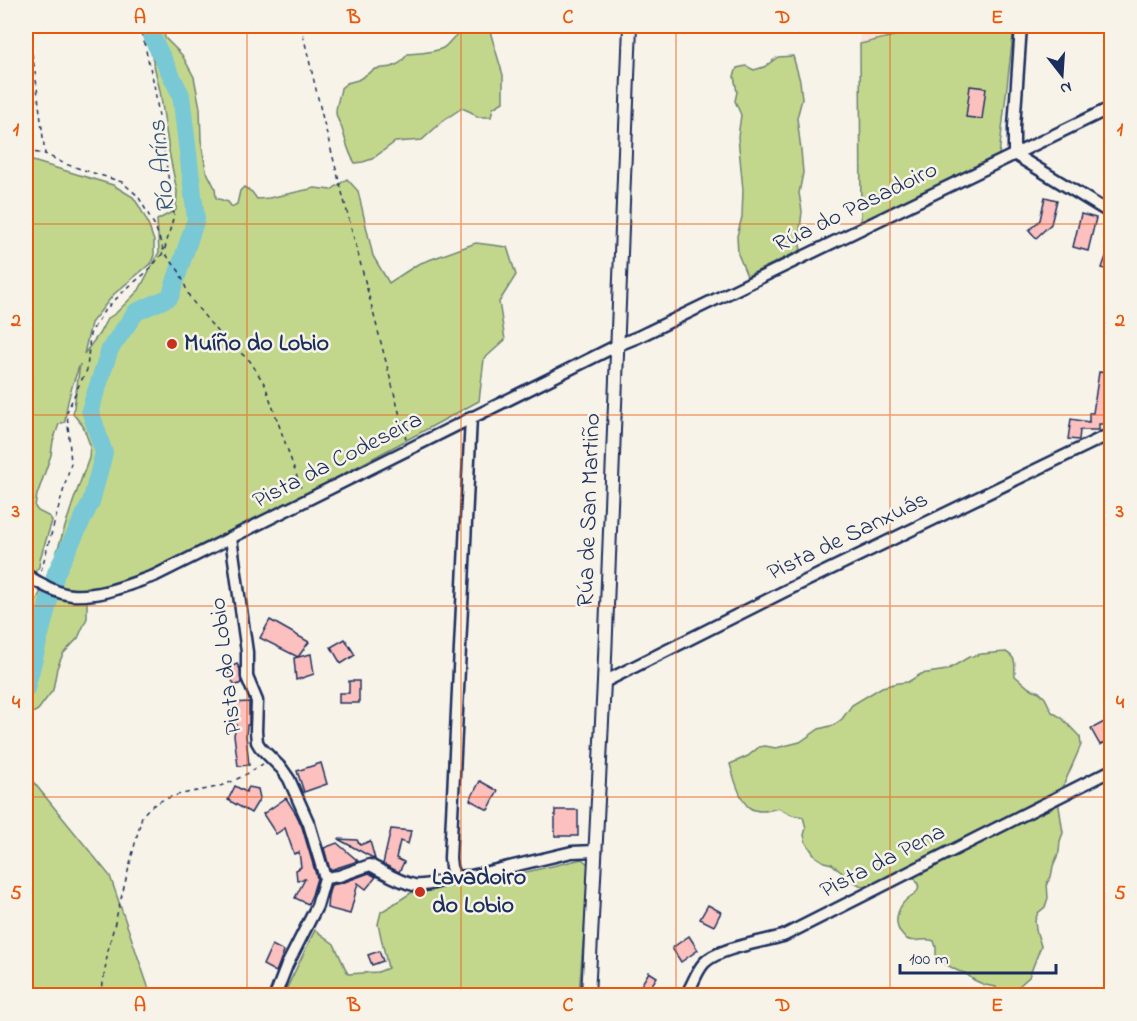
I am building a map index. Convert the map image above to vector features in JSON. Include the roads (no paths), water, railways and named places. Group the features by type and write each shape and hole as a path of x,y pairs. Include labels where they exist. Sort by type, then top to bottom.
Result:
{"street":[{"name":"Rúa de San Martiño","path":"588,996 604,682 630,26"},
{"path":"1021,26 1014,154 1112,214"},
{"name":"Rúa do Pasadoiro","path":"618,345 1112,107"},
{"name":"Pista da Codeseira","path":"26,575 40,584 71,595 105,592 154,576 618,345"},
{"path":"455,877 450,858 471,417"},
{"name":"Pista de Sanxuás","path":"604,682 783,592 1112,434"},
{"name":"Pista do Lobio","path":"231,538 247,652 247,677 257,701 256,737 260,747 289,779 309,824 325,878"},
{"name":"Pista da Pena","path":"685,996 698,971 706,961 716,955 783,936 1112,770"},
{"path":"275,996 287,965 317,906 325,878 339,876 370,865 414,885 423,885 572,852 596,850"}],"waterway":[{"name":"Río Aríns","path":"26,689 56,573 91,502 104,453 90,410 110,349 136,312 170,297 196,219 181,95 153,39 150,26"}],"place":[{"name":"Muíño do Lobio","path":"172,344"},
{"name":"Lavadoiro do Lobio","path":"420,892"}]}
